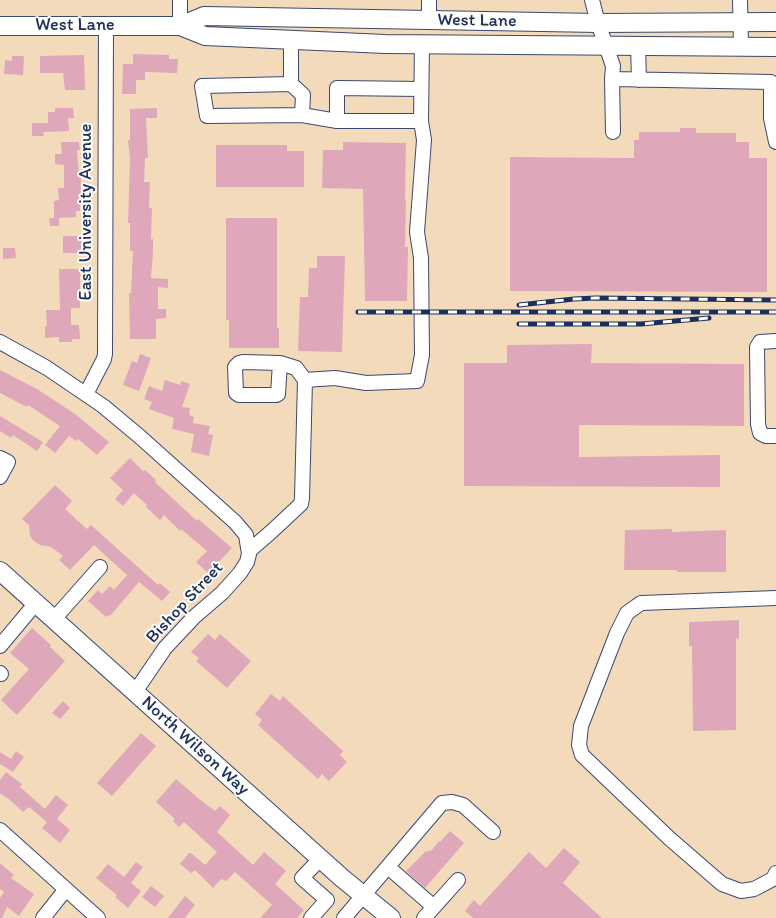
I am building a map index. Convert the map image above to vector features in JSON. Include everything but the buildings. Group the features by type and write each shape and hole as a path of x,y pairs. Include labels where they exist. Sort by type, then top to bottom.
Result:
{"main road":[{"name":"West Lane","path":"180,26 204,16 598,23 776,22"},
{"path":"291,39 294,33 305,30 369,28 397,20"},
{"path":"381,44 400,33 424,33 429,28 429,20"},
{"name":"West Lane","path":"0,26 180,26 205,36 381,44 605,44 776,47"},
{"name":"North Wilson Way","path":"0,571 320,859 391,918"}],"street":[{"path":"180,0 180,26"},
{"path":"429,0 429,20"},
{"path":"592,0 613,66 613,132"},
{"path":"740,0 741,46"},
{"name":"East University Avenue","path":"86,394 104,360 105,354 106,25"},
{"path":"291,39 292,84 303,95 302,115"},
{"path":"305,380 335,378 366,383 417,382 422,355 422,258 417,232 424,140 421,121 422,44"},
{"path":"638,45 639,80"},
{"path":"612,79 771,82 776,142"},
{"path":"292,84 202,86 207,116 302,115 337,121 421,121"},
{"path":"337,121 337,88 421,89"},
{"path":"776,341 760,342 757,348 758,424 760,433 766,436 776,436"},
{"path":"0,342 47,368 86,394 139,436 235,522 246,535 249,551"},
{"path":"249,551 301,504 302,498 305,380 296,368 280,363"},
{"path":"0,458 8,462 0,476"},
{"name":"Bishop Street","path":"135,692 165,648 240,573 247,562 249,551"},
{"path":"54,619 100,567"},
{"path":"776,598 641,602 626,613 581,726 579,745 582,755 669,838 722,884 741,891 754,889 773,879 776,873"},
{"path":"0,646 36,603"},
{"path":"344,918 442,803 452,802 463,805 493,832"},
{"path":"0,830 98,918"},
{"path":"311,918 327,900 302,878 320,859"},
{"path":"388,867 434,907"},
{"path":"424,918 458,880"},
{"path":"43,918 66,889"}],"railway":[{"path":"519,305 596,298 776,300"},
{"path":"358,312 756,312"},
{"path":"751,312 776,312"},
{"path":"519,324 641,324 709,318"}]}
